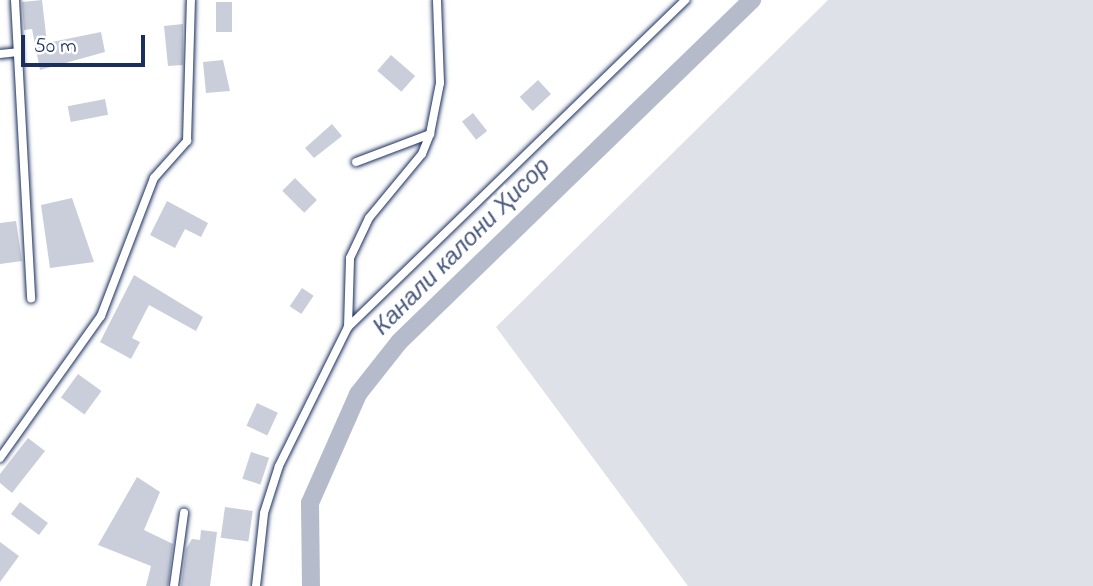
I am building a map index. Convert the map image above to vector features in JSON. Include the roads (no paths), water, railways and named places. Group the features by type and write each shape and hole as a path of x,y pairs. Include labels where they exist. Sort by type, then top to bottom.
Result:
{"lane":[{"path":"15,0 31,299"},
{"path":"0,458 101,316 154,178 187,141 191,0"},
{"path":"348,327 350,258 369,218 422,154 430,134 440,83 437,0"},
{"path":"256,586 264,513 279,466 348,327 685,0"},
{"path":"0,54 18,52"},
{"path":"356,162 430,134"},
{"path":"174,586 184,513"}],"waterway":[{"name":"Канали калони Ҳисор","path":"311,586 310,503 358,394 399,342 752,0"}]}
